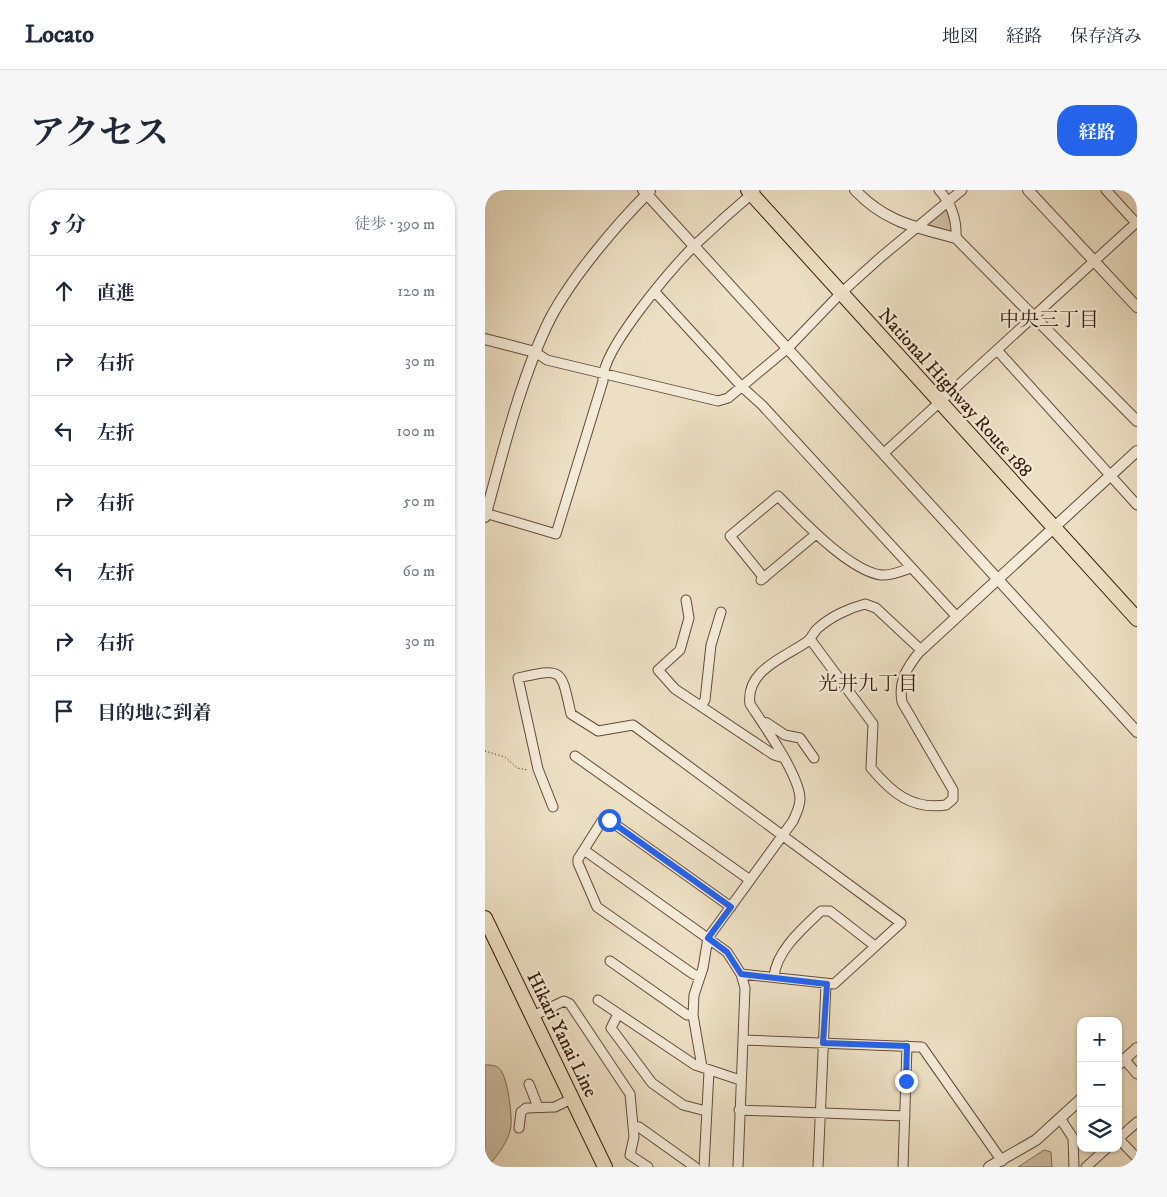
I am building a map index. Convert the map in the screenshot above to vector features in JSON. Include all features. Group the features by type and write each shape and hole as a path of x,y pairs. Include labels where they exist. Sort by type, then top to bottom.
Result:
{"main road":[{"name":"National Highway Route 188","path":"752,191 841,293 1137,619"},
{"name":"Hikari Yanai Line","path":"485,918 605,1167"}],"street":[{"path":"855,190 872,208 886,217 916,228 956,238 1137,421"},
{"path":"939,190 949,202 957,228 956,238"},
{"path":"485,339 535,352 547,360 718,401 728,398 789,347 841,293 962,190"},
{"path":"1028,190 1137,307"},
{"path":"884,453 1136,223 1106,190"},
{"path":"752,191 695,245 626,328 611,353 602,373 603,381 556,534 485,515 535,352 564,296 647,191 695,245 1137,732"},
{"path":"655,292 742,387 769,412 957,617"},
{"path":"997,350 1137,505"},
{"path":"810,639 873,724 871,768 887,786 905,800 935,806 946,805 953,799 953,790 903,702 900,690 907,668 921,650 1137,451"},
{"path":"816,534 762,579 730,536 778,496 816,534 843,556 881,575 893,574 911,568"},
{"path":"686,600 689,618 680,650 658,670 675,688 774,755 784,758"},
{"path":"704,1167 705,1069 693,1015 694,995 700,977 708,938 783,835 798,811 800,799 798,787 784,758 750,704 748,694 751,686 767,666 810,639 817,629 829,621 865,604 876,608 921,650"},
{"path":"701,706 705,700 711,645 721,612"},
{"path":"553,806 538,769 518,678 547,671 557,674 563,679 571,714 598,731 633,725 901,923 834,984 741,974"},
{"path":"762,722 767,723 785,735 800,738 814,758"},
{"path":"575,756 750,880"},
{"path":"700,977 597,907 578,863 603,821 609,820 731,907"},
{"path":"584,850 727,952 741,974 745,988 740,1080 739,1167"},
{"path":"774,977 774,969 790,943 821,911 830,911 875,946"},
{"path":"610,962 687,1015 693,1015"},
{"path":"818,1167 827,984"},
{"path":"597,1000 695,1065 740,1080"},
{"path":"533,1016 564,1001 571,1004 630,1094 634,1136 630,1155 648,1167"},
{"path":"618,1014 611,1028 644,1076 683,1105 706,1111"},
{"path":"743,1040 922,1047 1002,1161"},
{"path":"903,1167 907,1046"},
{"path":"1122,1061 1137,1048"},
{"path":"1122,1063 1137,1074"},
{"path":"529,1084 538,1107"},
{"path":"519,1128 521,1112 526,1108 555,1107 573,1098"},
{"path":"989,1167 1036,1140 1077,1103"},
{"path":"739,1110 905,1116"},
{"path":"1060,1118 1073,1138 1074,1167"},
{"path":"1122,1135 1137,1122"},
{"path":"633,1126 639,1127 695,1167"},
{"path":"1122,1143 1137,1158"},
{"path":"1086,1167 1103,1152"}],"path":[{"path":"485,751 511,760 523,771 538,769"}],"shaded area":[{"path":"948,204 954,235 916,225"},
{"path":"485,1065 497,1067 502,1072 508,1091 511,1121 510,1132 505,1143 487,1167 485,1167"},
{"path":"1044,1150 1051,1152 1052,1167 1018,1167"}],"district":[{"name":"中央三丁目","path":"1049,319"},
{"name":"光井九丁目","path":"868,683"}],"route":[{"path":"609,820 731,907 708,938 727,952 741,974 827,984 823,1043 907,1046 906,1081"}]}
